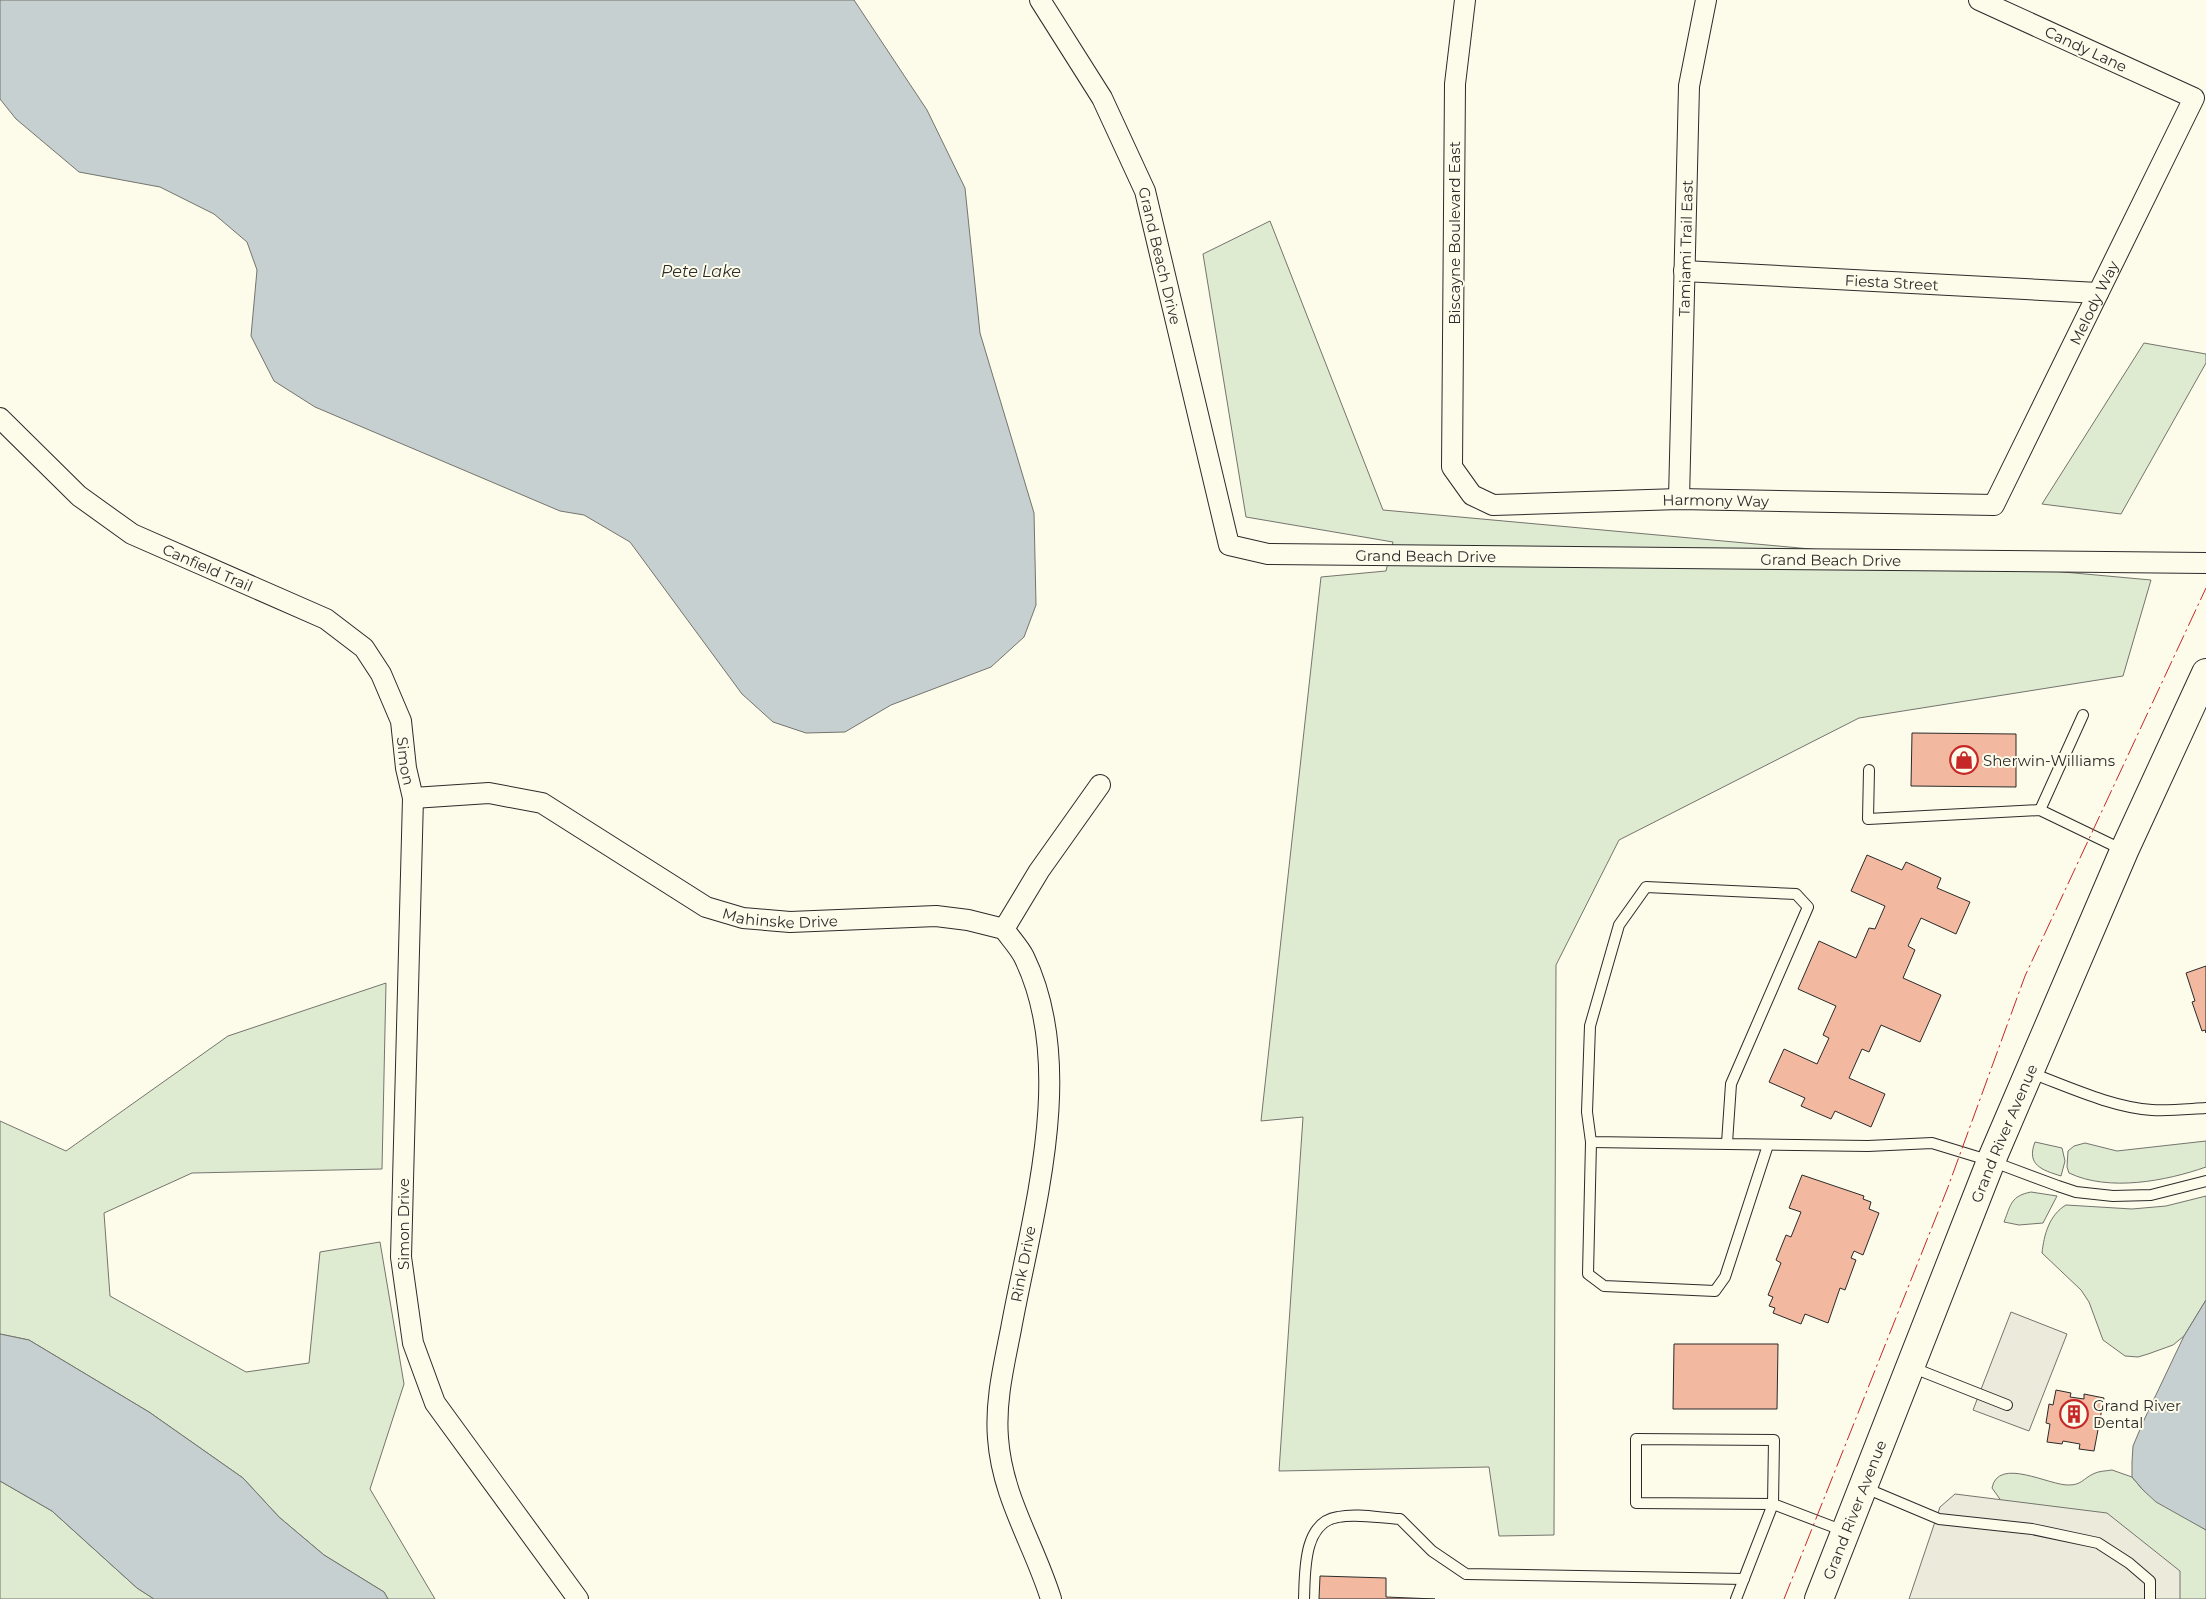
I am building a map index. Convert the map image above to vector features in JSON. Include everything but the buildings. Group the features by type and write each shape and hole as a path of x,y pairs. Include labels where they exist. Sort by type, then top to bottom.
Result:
{"main road":[{"name":"Grand River Avenue","path":"1819,1599 2028,1071 2124,850 2206,673"}],"street":[{"name":"Grand Beach Drive","path":"1040,0 1102,98 1145,191 1229,545 1268,554 2206,563"},
{"name":"Biscayne Boulevard East","path":"1452,467 1455,84 1465,0"},
{"name":"Tamiami Trail East","path":"1679,498 1689,86 1706,0"},
{"name":"Candy Lane","path":"1979,0 2194,98"},
{"name":"Melody Way","path":"1994,505 2194,98"},
{"name":"Fiesta Street","path":"1684,272 2098,293"},
{"name":"Canfield Trail","path":"0,418 79,496 132,534 326,619 364,648 381,674 401,721"},
{"name":"Harmony Way","path":"1452,467 1472,495 1493,505 1679,498 1994,505"},
{"name":"Simon","path":"401,721 406,768 413,798"},
{"path":"1004,929 1039,871 1100,785"},
{"name":"Mahinske Drive","path":"413,798 489,792 542,803 706,907 744,918 790,922 936,916 968,920 1004,929"},
{"name":"Simon Drive","path":"413,798 401,1257 413,1343 435,1403 578,1599"},
{"name":"Rink Drive","path":"1004,929 1024,956 1040,1003 1049,1064 1044,1144 999,1396 998,1437 1005,1483 1022,1530 1043,1575 1051,1599"}],"lane":[{"path":"2040,810 2083,715"},
{"path":"1869,770 1868,819 2040,810 2124,850"},
{"path":"1727,1143 1731,1084 1808,907 1796,894 1646,887 1619,925 1590,1026 1587,1112 1591,1142 1588,1274 1604,1286 1715,1291 1725,1277 1768,1145"},
{"path":"2028,1071 2074,1089 2130,1107 2151,1110 2206,1108"},
{"path":"1591,1142 1868,1146 1920,1142 1943,1145 2058,1186 2096,1195 2151,1195 2206,1181"},
{"path":"1910,1367 2007,1405"},
{"path":"1736,1599 1773,1504 1774,1440 1636,1439 1636,1503 1773,1504 1845,1531"},
{"path":"1862,1487 1939,1520 2032,1529 2098,1543 2130,1563 2150,1581 2150,1599"},
{"path":"1304,1599 1307,1558 1312,1536 1324,1521 1338,1516 1400,1519 1432,1551 1466,1574 1744,1579"}],"green space":[{"path":"1270,221 1383,510 2151,580 2123,676 1859,718 1619,840 1556,965 1554,1535 1499,1536 1489,1467 1279,1471 1303,1117 1261,1121 1321,577 1386,571 1393,542 1246,517 1203,254"},
{"path":"2144,343 2206,354 2206,363 2121,514 2042,504"},
{"path":"386,983 382,1169 192,1173 104,1213 110,1296 246,1372 309,1363 320,1252 380,1242 404,1384 370,1489 435,1599 388,1599 384,1592 324,1555 279,1517 243,1478 149,1412 29,1340 0,1334 0,1121 66,1151 228,1036"},
{"path":"2206,1141 2206,1167 2173,1177 2138,1182 2102,1182 2085,1179 2069,1173 2067,1167 2068,1151 2074,1146 2085,1143 2117,1151"},
{"path":"2035,1142 2062,1148 2065,1161 2061,1176 2042,1169 2034,1161 2033,1150"},
{"path":"2031,1192 2057,1196 2043,1223 2019,1225 2004,1222 2013,1202 2019,1196"},
{"path":"2206,1196 2206,1300 2184,1336 2173,1345 2138,1357 2125,1356 2103,1340 2089,1302 2081,1290 2042,1253 2044,1239 2051,1220 2066,1205 2132,1209 2166,1206"},
{"path":"2112,1470 2132,1477 2143,1490 2206,1530 2206,1599 2176,1599 2002,1502 1992,1488 1996,1479 2004,1474 2014,1473 2060,1484 2073,1485 2095,1473"},
{"path":"0,1481 52,1511 137,1588 154,1599 0,1599"}],"shaded area":[{"path":"2011,1312 2067,1334 2029,1431 1973,1410"},
{"path":"1955,1494 2107,1513 2180,1571 2180,1599 1909,1599 1940,1507"}],"water":[{"name":"Pete Lake","path":"0,0 854,0 927,110 965,188 980,333 1034,513 1036,605 1024,637 991,667 891,705 845,732 806,733 773,722 742,694 630,542 584,515 560,511 315,407 274,381 251,336 257,270 247,242 214,214 160,187 79,172 16,119 0,99"},
{"path":"2206,1300 2206,1530 2156,1502 2132,1477 2132,1462 2133,1446 2144,1420 2184,1336"},
{"path":"0,1334 29,1340 149,1412 243,1478 279,1517 324,1555 384,1592 388,1599 154,1599 137,1588 52,1511 0,1481"}],"power":[{"path":"1784,1599 1948,1187 2025,976 2206,588"}],"place":[{"name":"Sherwin-Williams","path":"1964,760"},
{"name":"Grand River Dental","path":"2074,1414"}]}
